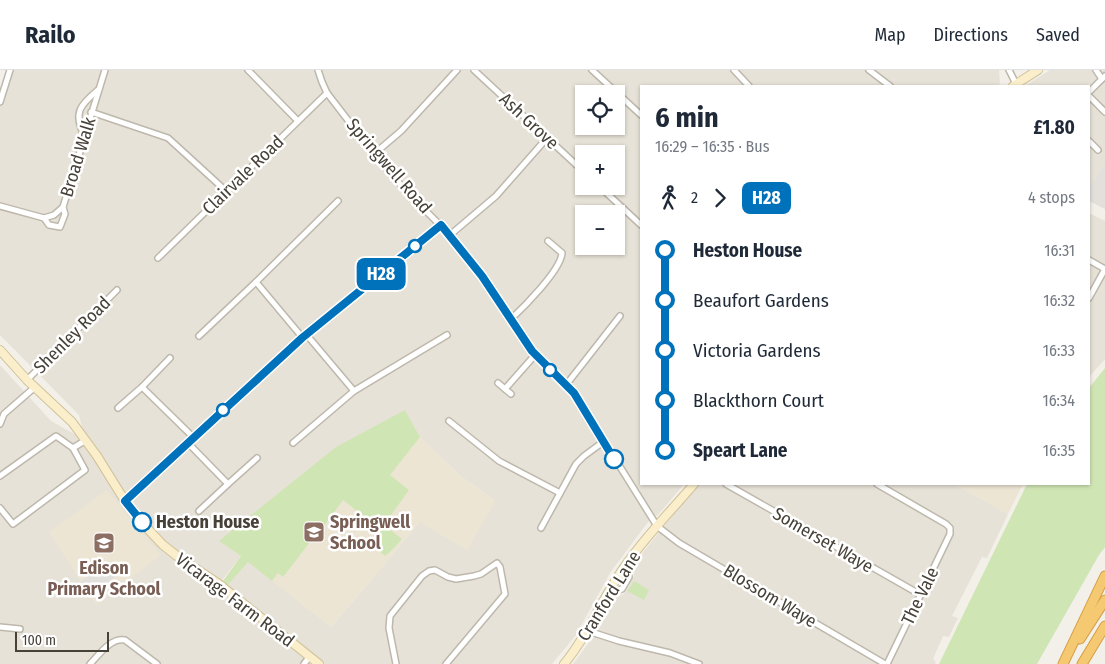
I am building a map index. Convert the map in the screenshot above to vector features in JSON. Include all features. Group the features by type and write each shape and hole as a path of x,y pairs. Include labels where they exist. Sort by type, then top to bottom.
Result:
{"highway":[{"path":"1064,664 1105,576"},
{"path":"1064,664 1105,600"},
{"path":"1082,664 1105,626"}],"street":[{"path":"0,102 10,70"},
{"name":"Broad Walk","path":"44,218 54,215 63,207 104,70"},
{"path":"248,70 298,121"},
{"name":"Springwell Road","path":"318,70 327,93 374,154 406,191 450,235 482,276 535,355 574,393 657,526"},
{"path":"374,154 401,131 457,70"},
{"name":"Ash Grove","path":"474,70 575,164"},
{"path":"592,70 640,114"},
{"path":"734,70 748,85"},
{"path":"869,70 887,85"},
{"path":"1009,70 1015,85 1038,70"},
{"path":"1090,93 1104,77 1096,70"},
{"path":"84,135 79,124 80,110 84,101 98,90"},
{"name":"Clairvale Road","path":"158,258 327,93"},
{"path":"1090,95 1105,112"},
{"path":"91,112 168,138 226,191"},
{"path":"450,235 496,196 548,138"},
{"path":"1090,142 1098,150"},
{"path":"609,195 640,224"},
{"path":"199,336 338,201"},
{"path":"0,206 44,218 49,225 60,227 64,214 63,207"},
{"path":"125,501 304,336 441,225"},
{"path":"510,320 540,288 561,260 562,253 560,250 548,241"},
{"path":"1090,261 1105,269 1090,296"},
{"path":"256,282 354,391"},
{"name":"Shenley Road","path":"27,380 117,290"},
{"path":"566,385 620,316"},
{"path":"294,443 354,391 447,335"},
{"name":"Vicarage Farm Road","path":"0,350 27,380 72,422 86,440 125,501 163,545 219,584 320,664"},
{"path":"505,389 535,355"},
{"path":"118,408 170,358"},
{"path":"498,383 512,394"},
{"path":"0,424 4,414 35,387"},
{"path":"142,387 193,438"},
{"path":"449,420 499,461 560,493"},
{"path":"0,476 56,436 72,448 85,470 13,524 0,508"},
{"path":"72,448 86,440"},
{"path":"188,442 228,484"},
{"path":"541,528 576,464 604,442"},
{"path":"199,511 257,458"},
{"name":"Cranford Lane","path":"564,664 588,631 624,567 693,485"},
{"name":"Somerset Waye","path":"728,485 921,595"},
{"name":"The Vale","path":"880,485 950,528 950,534 886,664"},
{"name":"Blossom Waye","path":"657,526 679,543 886,664"},
{"path":"396,664 389,628 390,616 422,576 429,571 435,570 456,579 474,576 481,574 497,563 500,567 504,594 446,664"},
{"path":"0,627 20,629"},
{"path":"588,631 619,641 670,653 699,664"},
{"path":"90,664 114,641 119,639 125,640 157,664"},
{"path":"304,664 310,656"}],"shaded area":[{"path":"12,70 999,70 1000,84 998,85 640,85 640,485 683,485 658,515 648,522 610,573 576,635 552,664 0,664 0,365 51,421 85,440 79,415 0,335 0,106","holes":["405,410 420,437 458,474 495,501 420,522 331,627 248,561 225,589 219,584 241,556 226,544"]},
{"path":"1050,70 1105,70 1105,163 1090,186 1090,85 1027,85"},
{"path":"1105,163 1105,209 1090,202 1090,186"},
{"path":"1090,214 1105,221 1105,359 1090,376"},
{"name":"Springwell School","path":"405,410 420,437 458,474 495,501 467,550 420,522 331,627 248,562 228,585 223,581 241,557 225,545 245,520"},
{"path":"697,485 957,485 1008,514 987,558 982,557 952,616 958,618 949,637 943,636 933,659 936,662 935,664 573,664 590,641 611,597 624,594 634,576 632,566"},
{"path":"957,485 1022,485 1008,514"},
{"name":"Edison Primary School","path":"107,490 161,555 96,605 49,532"},
{"path":"112,561 122,575 120,577 118,575 98,589 92,581 84,586 81,581"}],"green space":[{"path":"1105,368 1105,547 1037,664 939,664 1027,485 1090,485 1090,387"},
{"path":"405,410 420,437 390,475 409,490 384,525 402,539 393,549 385,556 379,551 383,546 373,539 379,532 372,526 374,524 343,500 321,530 319,528 313,535 314,537 283,577 278,573 272,581 248,562 228,585 223,581 241,556 219,541 336,447"},
{"path":"634,581 649,590 644,600 627,591"}],"bus line":[{"name":"H28","path":"142,522 125,501 302,338 441,225 482,276 532,351 574,393 614,459"}],"place":[{"name":"Heston House","path":"142,522"},
{"name":"Springwell School","path":"314,532"},
{"name":"Edison Primary School","path":"104,543"}]}
